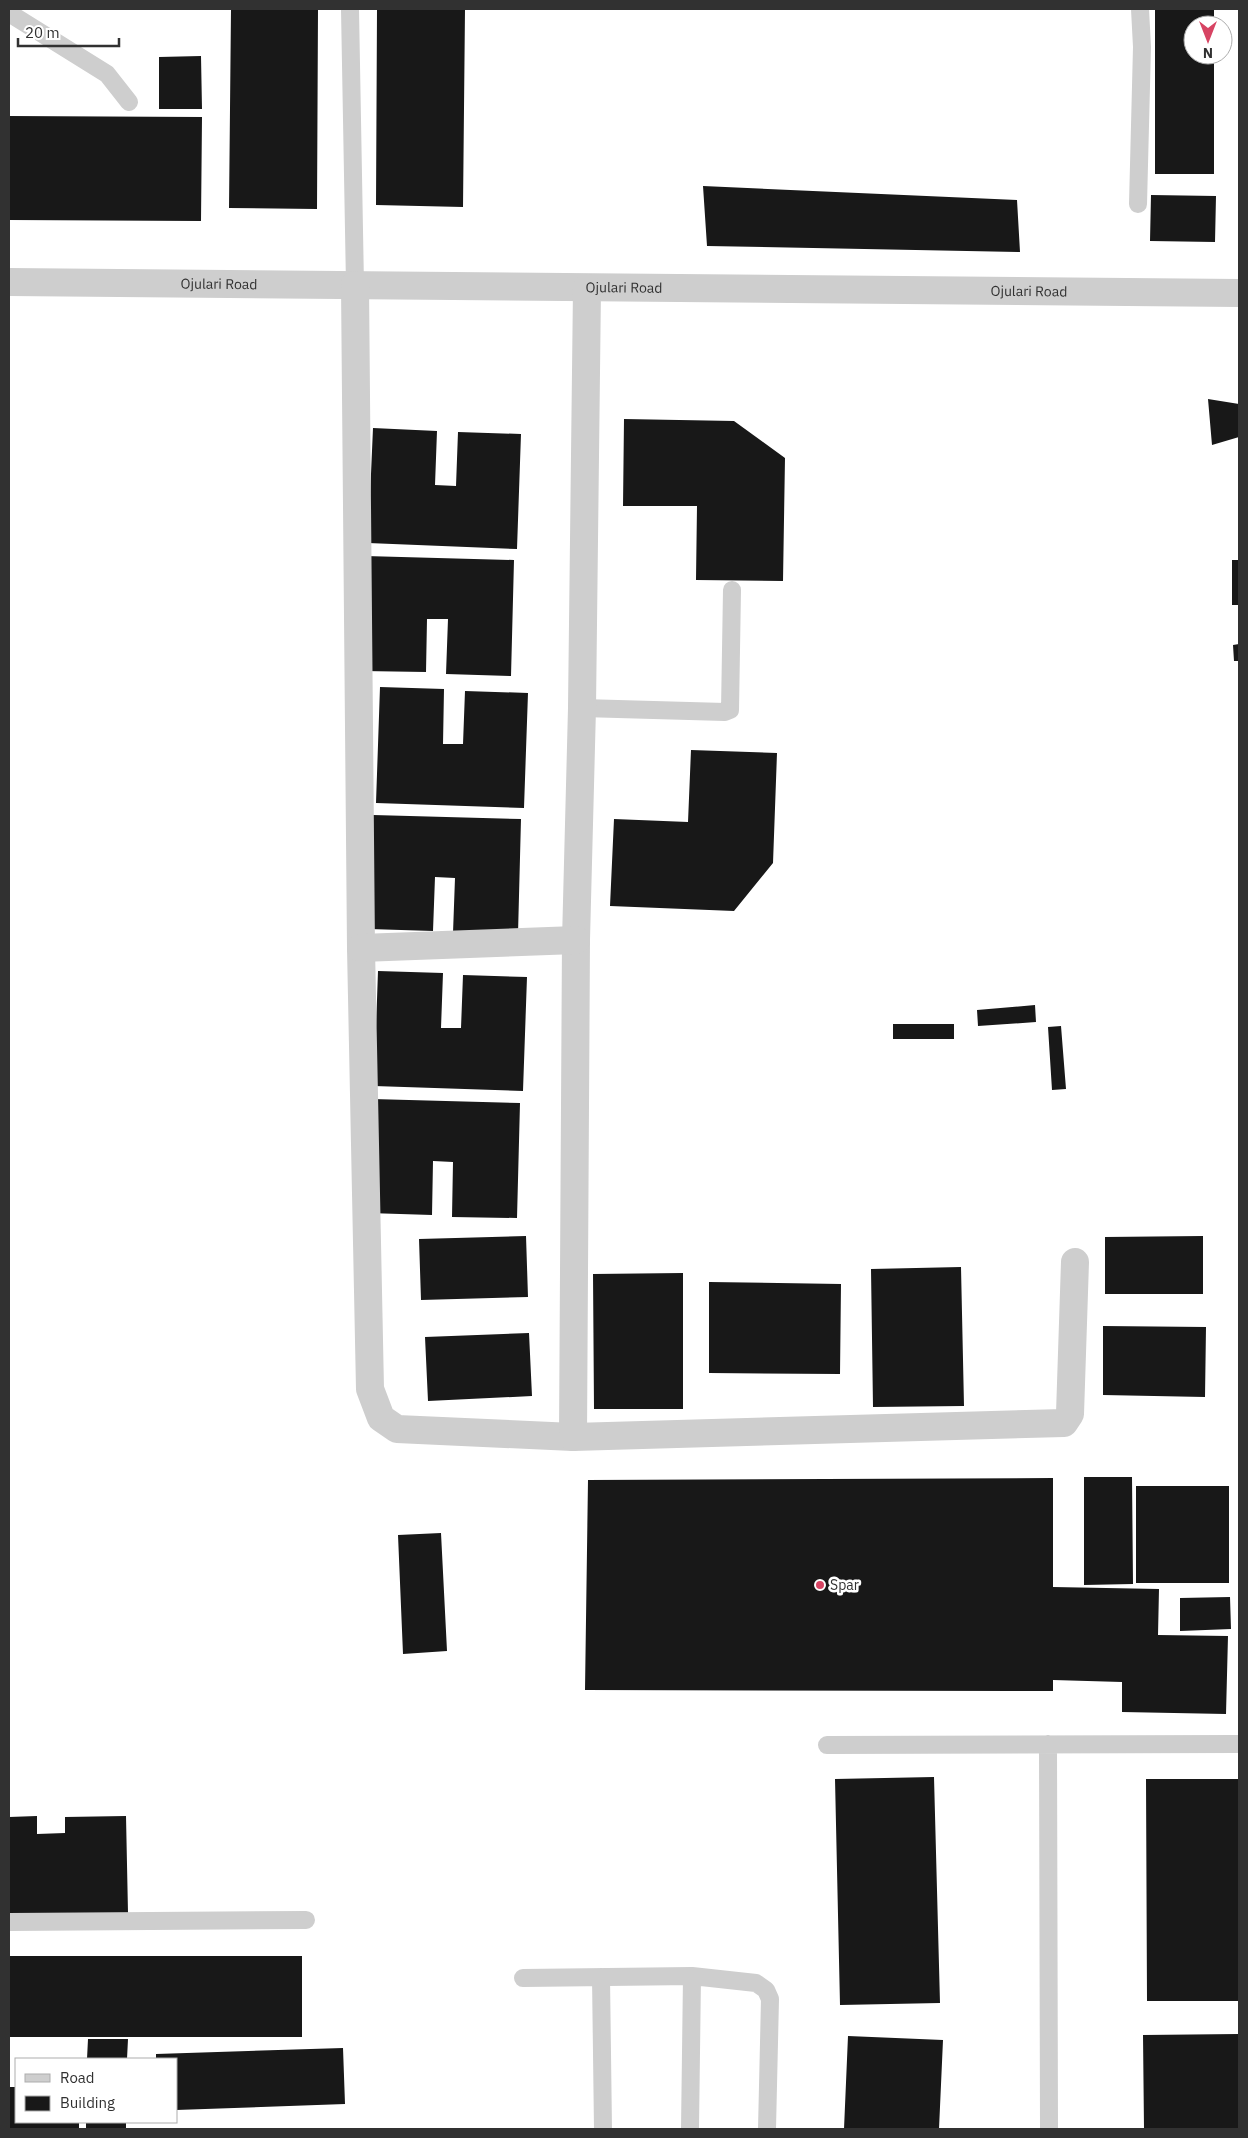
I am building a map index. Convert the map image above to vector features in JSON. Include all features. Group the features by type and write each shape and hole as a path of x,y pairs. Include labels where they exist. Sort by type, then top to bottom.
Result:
{"street":[{"name":"Ojulari Road","path":"9,282 1239,294"},
{"path":"355,285 361,948 370,1390 381,1418 397,1430 573,1437 1064,1423 1070,1414 1075,1262"},
{"path":"573,1437 576,940 582,708 587,288"},
{"path":"361,948 576,940"}],"lane":[{"path":"350,9 355,285"},
{"path":"1138,204 1142,47 1140,9"},
{"path":"9,13 107,74 129,102"},
{"path":"582,708 725,712 730,710 732,590"},
{"path":"1048,1744 1050,2129"},
{"path":"827,1746 1239,1744"},
{"path":"9,1922 306,1920"},
{"path":"690,2129 692,1976"},
{"path":"523,1978 692,1976 756,1983 766,1990 770,2000 767,2129"},
{"path":"602,1977 603,2129"}],"building":[{"path":"231,9 318,9 317,209 229,208"},
{"path":"377,9 465,9 463,207 376,205"},
{"path":"1155,9 1214,9 1214,15 1183,15 1183,65 1214,65 1214,174 1155,174"},
{"path":"201,56 202,109 159,109 159,57"},
{"path":"9,116 202,117 201,221 9,220"},
{"path":"703,186 1017,200 1020,252 707,246"},
{"path":"1151,195 1216,196 1215,242 1150,241"},
{"path":"1208,399 1239,404 1239,437 1212,445"},
{"path":"624,419 734,421 785,458 783,581 696,580 697,506 623,506"},
{"path":"373,428 437,431 435,485 456,486 458,432 521,434 517,549 368,543"},
{"path":"365,556 514,560 511,676 446,674 448,619 427,619 426,672 362,671"},
{"path":"1232,560 1239,560 1239,605 1232,605"},
{"path":"1239,644 1239,661 1234,661 1233,645"},
{"path":"380,687 444,689 443,744 463,744 465,691 528,693 524,808 376,803"},
{"path":"691,750 777,753 773,863 734,911 610,906 614,819 688,822"},
{"path":"373,815 521,819 518,934 453,933 455,878 435,877 433,931 369,929"},
{"path":"378,971 443,973 441,1028 461,1028 463,975 527,977 523,1091 374,1086"},
{"path":"1035,1005 1036,1022 978,1026 977,1010"},
{"path":"893,1024 954,1024 954,1039 893,1039"},
{"path":"1061,1026 1066,1089 1052,1090 1048,1027"},
{"path":"372,1099 520,1103 517,1218 452,1217 453,1162 433,1161 432,1215 368,1213"},
{"path":"526,1236 528,1297 421,1300 419,1239"},
{"path":"1203,1236 1203,1294 1105,1294 1105,1237"},
{"path":"961,1267 964,1406 873,1407 871,1269"},
{"path":"683,1273 683,1409 594,1409 593,1274"},
{"path":"709,1282 841,1284 840,1374 709,1373"},
{"path":"1103,1326 1206,1327 1205,1397 1103,1395"},
{"path":"529,1333 532,1396 428,1401 425,1337"},
{"path":"1084,1477 1132,1477 1133,1584 1084,1585"},
{"name":"Spar","path":"1053,1478 1053,1587 1159,1589 1158,1635 1228,1636 1226,1714 1122,1712 1122,1682 1053,1680 1053,1691 585,1690 588,1480"},
{"path":"1136,1486 1229,1486 1229,1583 1136,1583"},
{"path":"441,1533 447,1651 403,1654 398,1535"},
{"path":"1230,1597 1231,1629 1180,1631 1180,1598"},
{"path":"934,1777 940,2003 840,2005 835,1779"},
{"path":"1146,1779 1239,1779 1239,2001 1147,2001"},
{"path":"37,1816 37,1834 65,1833 65,1817 126,1816 128,1913 9,1915 9,1817"},
{"path":"9,1956 302,1956 302,2037 9,2037"},
{"path":"1239,2034 1239,2129 1144,2129 1143,2035"},
{"path":"848,2036 943,2040 939,2129 844,2129"},
{"path":"88,2039 128,2039 127,2058 87,2058"},
{"path":"343,2048 345,2104 178,2110 178,2058 156,2058 156,2054"},
{"path":"9,2087 15,2087 15,2123 79,2123 79,2129 9,2129"},
{"path":"86,2123 126,2123 126,2129 86,2129"}],"place":[{"name":"Spar","path":"820,1585"}]}
